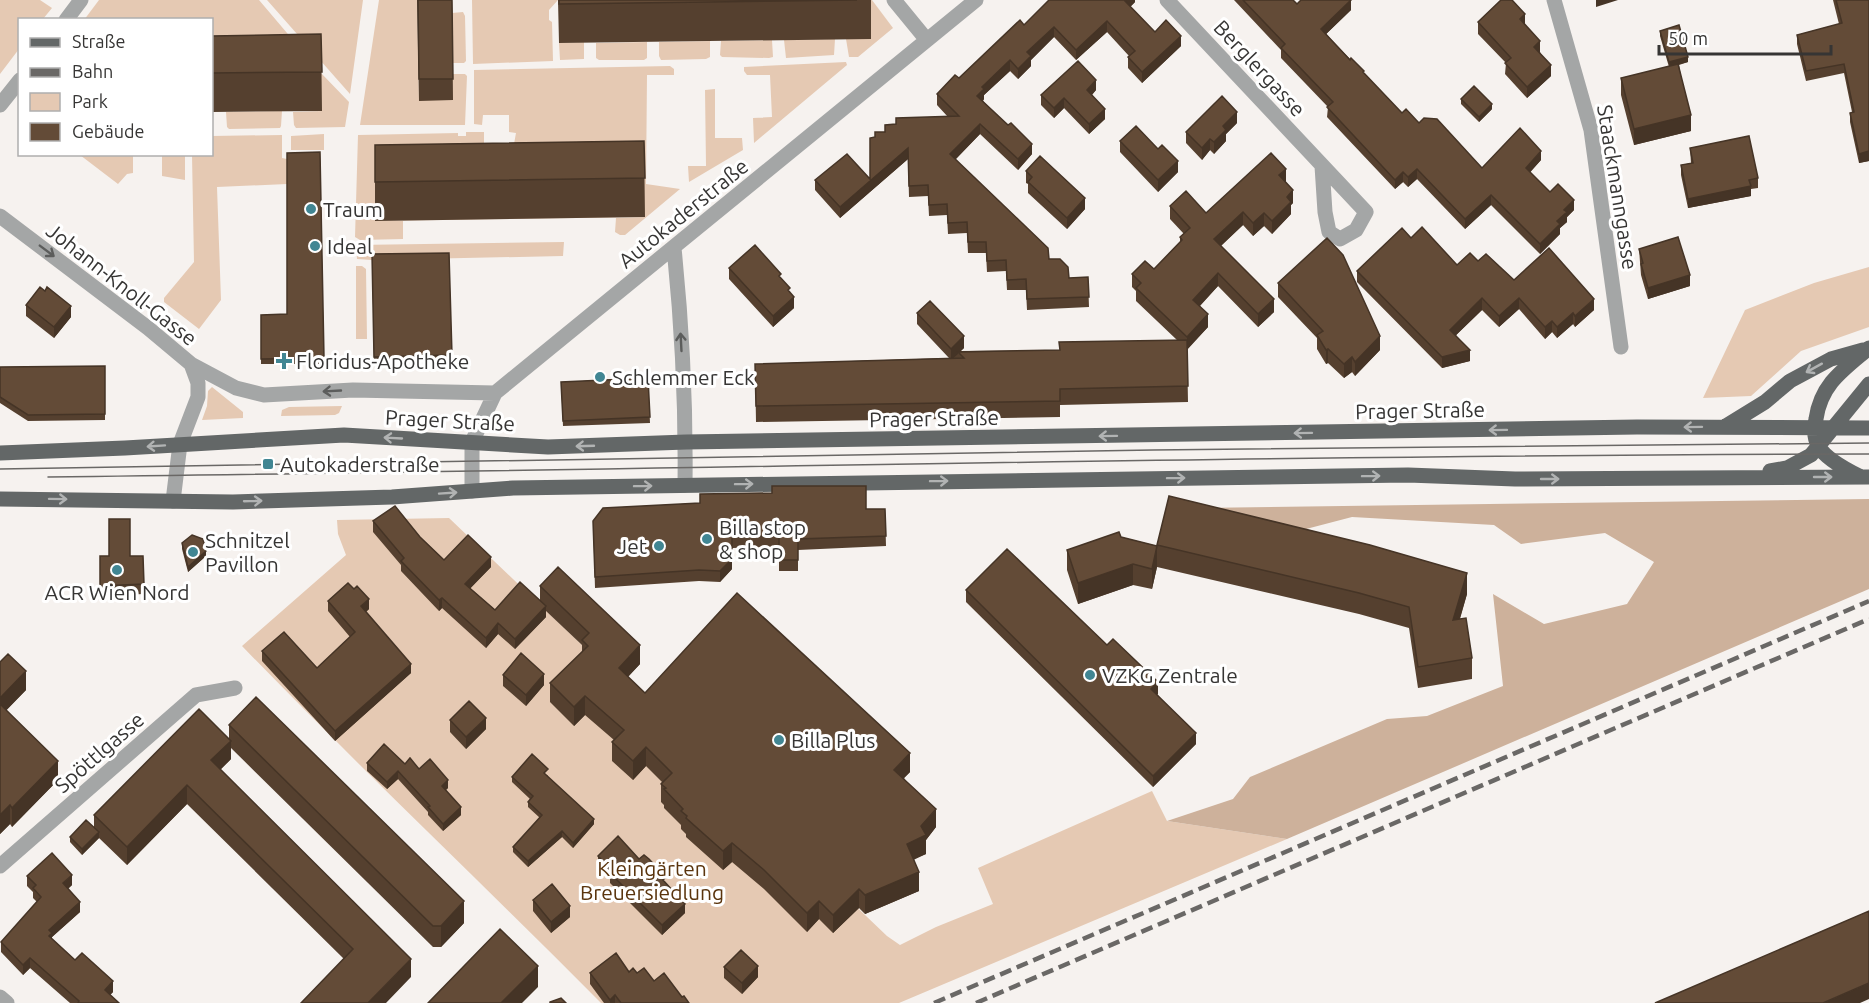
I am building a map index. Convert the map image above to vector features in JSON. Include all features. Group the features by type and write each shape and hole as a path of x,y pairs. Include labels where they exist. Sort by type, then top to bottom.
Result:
{"main road":[{"path":"1726,426 1765,402 1790,381 1831,358 1869,348"},
{"path":"1865,477 1838,465 1819,447 1814,429 1818,405 1826,388 1839,373 1869,348"},
{"path":"1744,477 1787,468 1805,459 1819,447 1830,429 1869,384"},
{"name":"Prager Straße","path":"0,453 113,449 344,435 548,447 686,442 1726,426 1869,428"},
{"path":"0,499 234,502 392,497 513,488 1408,476 1515,479 1865,477"}],"street":[{"path":"68,18 81,0"},
{"path":"894,0 926,39"},
{"name":"Autokaderstraße","path":"472,491 472,442 495,393 976,0"},
{"name":"Berglergasse","path":"1167,0 1322,166"},
{"name":"Staackmanngasse","path":"1554,0 1592,130 1621,347"},
{"path":"0,105 18,82"},
{"name":"Johann-Knoll-Gasse","path":"0,216 148,328 191,364 198,383 198,397 180,444 173,501"},
{"path":"674,248 679,297 686,442 685,485"},
{"name":"Prager Straße","path":"191,364 237,388 264,395 353,390 495,393"},
{"name":"Spöttlgasse","path":"0,866 196,695 235,688"},
{"path":"0,997 7,1003"}],"green space":[{"path":"0,0 40,0 52,8 44,18 18,18 18,50 0,74"},
{"path":"99,0 259,0 321,73 349,102 345,127 296,128 293,112 322,111 213,75 213,18 86,18"},
{"path":"267,0 363,0 350,94"},
{"path":"379,0 417,0 419,100 453,74 465,74 467,76 465,125 360,125"},
{"path":"472,0 558,0 549,10 549,20 552,22 553,61 473,64"},
{"path":"565,0 872,0 893,28 858,57 849,57 846,39 871,38"},
{"path":"463,12 466,61 452,63 452,13"},
{"path":"835,39 834,55 786,58 784,40"},
{"path":"772,40 773,57 722,57 720,55 721,41"},
{"path":"710,41 710,57 706,59 661,60 659,56 659,42"},
{"path":"584,42 584,59 560,60 559,43"},
{"path":"647,42 647,58 644,60 599,60 596,58 596,43"},
{"path":"846,62 847,65 754,143 753,118 772,117 770,75 747,75 744,67"},
{"path":"670,66 674,69 674,75 647,75 646,184 680,189 625,235 615,232 616,218 644,217 375,221 403,221 403,239 360,240 355,237 358,135 458,133 458,136 466,136 466,132 484,132 484,144 514,144 516,133 509,132 509,115 483,115 482,125 474,124 474,70"},
{"path":"715,89 715,138 742,138 743,150 689,182 688,166 706,166 705,90"},
{"path":"282,111 280,128 229,129 227,127 226,112"},
{"path":"324,134 324,150 291,150 291,136"},
{"path":"282,135 282,158 287,159 287,184 217,187 221,300 199,329 164,302 164,298 194,262 192,156 213,156 213,136"},
{"path":"81,156 133,156 133,173 127,174 118,184"},
{"path":"162,156 185,156 185,180 162,176"},
{"path":"564,242 563,256 372,260 357,259 356,245"},
{"path":"356,266 366,269 367,339 356,339"},
{"path":"1869,267 1869,327 1801,351 1751,396 1703,398 1745,310 1814,283"},
{"path":"212,387 243,412 243,418 202,420 207,406 208,391"},
{"path":"342,406 339,413 335,415 281,416 282,410 289,407"},
{"name":"Kleingärten Breuersiedlung","path":"449,518 887,936 900,945 936,927 993,904 978,868 1152,791 1167,821 1287,839 899,1003 601,1003 242,646 346,555 338,534 337,520"}],"shaded area":[{"path":"1869,499 1869,589 1287,839 1167,821 1233,799 1250,777 1387,719 1427,716 1503,686 1493,594 1544,624 1627,604 1654,562 1605,533 1521,544 1494,525 1352,517 1287,534 1196,508"}],"building":[{"path":"418,0 452,0 453,79 419,79"},
{"path":"559,0 857,0 559,4"},
{"path":"1049,0 1126,0 1155,32 1166,20 1181,36 1142,72 1128,57 1135,51 1107,21 1076,50 1054,27 1027,52 1031,56 1018,69 1010,60 982,87 984,89 977,96 1008,125 1011,123 1032,144 1018,159 980,124 950,154 1048,248 1049,259 1060,259 1068,267 1069,278 1088,277 1089,297 1027,299 1026,279 1007,280 1006,260 987,261 986,242 968,242 967,222 948,223 947,204 929,205 928,185 909,186 908,148 840,207 815,180 847,154 870,179 870,138 875,137 875,132 885,132 885,125 896,124 896,118 959,116 937,94 955,75 959,78 1020,20 1024,25"},
{"path":"1243,0 1293,0 1297,4 1301,0 1351,0 1321,29 1402,113 1406,109 1419,123 1424,118 1437,119 1482,168 1520,128 1541,151 1526,168 1550,192 1558,184 1574,200 1564,210 1567,212 1557,221 1560,224 1540,244 1491,195 1465,219 1417,169 1408,177 1403,172 1395,180 1327,107 1333,102 1281,48 1285,44"},
{"path":"1501,0 1512,0 1525,14 1520,19 1540,41 1534,47 1551,65 1527,87 1505,63 1511,58 1478,22"},
{"path":"1836,0 1869,0 1869,151 1859,154 1850,113 1854,112 1844,64 1806,71 1797,35 1842,23"},
{"path":"1679,25 1688,57 1669,62 1660,31"},
{"path":"321,34 322,72 213,73 213,36"},
{"path":"1078,61 1096,80 1087,90 1105,109 1089,124 1064,98 1054,108 1041,95"},
{"path":"1678,64 1691,115 1634,129 1621,78"},
{"path":"1474,86 1492,104 1479,117 1461,99"},
{"path":"1222,96 1237,112 1223,126 1226,130 1214,142 1210,139 1202,148 1186,132"},
{"path":"1136,126 1158,149 1162,145 1178,161 1158,180 1120,141"},
{"path":"1749,136 1758,178 1749,180 1751,186 1688,199 1681,165 1693,163 1690,148"},
{"path":"644,141 645,178 375,182 375,145"},
{"path":"320,152 324,358 261,359 261,315 287,314 287,153"},
{"path":"1271,153 1286,169 1279,175 1293,190 1287,197 1291,202 1272,221 1264,213 1253,223 1243,212 1214,239 1274,299 1258,314 1218,273 1193,300 1208,314 1187,337 1136,288 1141,283 1132,274 1145,261 1154,269 1182,240 1180,237 1190,228 1170,206 1186,191 1206,213"},
{"path":"1040,156 1085,198 1067,218 1028,182 1032,177 1026,171"},
{"path":"1422,227 1457,265 1470,253 1478,261 1486,254 1514,280 1549,248 1594,299 1575,316 1573,313 1557,327 1552,321 1545,327 1519,298 1499,316 1482,298 1450,330 1470,350 1442,357 1357,271 1402,228 1411,238"},
{"path":"1678,237 1690,275 1648,288 1639,249"},
{"path":"1327,238 1343,255 1380,336 1355,362 1352,357 1344,364 1328,349 1326,350 1317,335 1323,331 1278,283"},
{"path":"755,245 781,274 779,276 790,288 788,290 794,297 773,316 729,268"},
{"path":"449,253 452,355 374,357 372,254"},
{"path":"40,287 45,291 47,287 71,306 54,327 26,305"},
{"path":"930,301 964,336 951,349 917,313"},
{"path":"1187,340 1188,386 1060,389 1060,401 756,406 755,364 964,358 958,352 1060,350 1059,342"},
{"path":"105,366 105,414 28,415 0,397 0,367"},
{"path":"648,378 650,417 563,421 561,382"},
{"path":"772,486 866,486 866,509 885,509 886,536 798,539 798,560 779,560 779,536 732,537 732,559 720,571 699,570 595,577 593,521 603,508 700,503 700,494 772,493"},
{"path":"1169,496 1370,545 1467,573 1453,620 1466,618 1472,658 1418,667 1409,607 1157,545"},
{"path":"395,506 420,537 444,560 468,535 491,557 465,584 495,610 520,582 546,606 515,639 498,623 486,638 442,598 439,600 401,561 404,558 373,521"},
{"path":"109,519 130,519 130,556 143,556 144,584 100,586 100,556 109,556"},
{"path":"1119,532 1121,537 1157,546 1152,569 1133,564 1078,583 1067,550"},
{"path":"192,535 203,539 206,551 188,567 182,543"},
{"name":"VZKG Zentrale","path":"1007,549 1107,645 1113,639 1158,682 1151,689 1196,733 1153,776 966,590"},
{"name":"Billa Plus","path":"558,567 640,645 619,668 645,693 737,593 910,753 894,770 936,809 921,826 926,835 907,844 919,872 865,895 859,889 833,915 819,901 807,913 764,870 732,843 723,851 686,818 687,816 681,811 683,809 664,789 666,788 661,784 672,773 646,747 633,761 612,742 624,730 585,696 574,707 550,683 588,646 582,640 589,633 540,586"},
{"path":"348,583 354,589 357,586 369,599 361,606 411,664 335,731 262,651 284,632 317,668 355,632 328,601"},
{"path":"521,653 544,674 526,695 503,675"},
{"path":"8,654 26,671 0,698 0,662"},
{"path":"256,697 464,901 441,926 433,926 229,725"},
{"path":"469,701 486,718 466,737 450,720"},
{"path":"0,704 58,761 12,808 10,805 0,815"},
{"path":"199,709 231,741 211,760 411,959 368,1003 301,1003 353,949 187,785 127,847 94,815"},
{"path":"384,744 405,764 410,758 419,769 430,759 448,780 442,786 461,807 443,824 398,771 387,782 367,763"},
{"path":"532,754 548,769 544,773 594,819 573,843 562,831 528,861 513,847 542,815 528,802 533,796 512,777"},
{"path":"86,820 99,832 82,849 70,837"},
{"path":"618,836 639,859 644,855 649,859 666,877 663,880 685,904 662,925 610,873 612,871 598,856"},
{"path":"52,853 72,875 63,883 80,902 49,930 52,933 49,936 75,960 82,953 113,981 105,990 119,1003 78,1003 79,1001 30,958 23,965 1,942 41,897 33,888 36,885 27,876"},
{"path":"552,884 570,906 551,922 533,900"},
{"path":"1869,911 1869,983 1823,1003 1655,1003"},
{"path":"500,929 538,966 501,1003 428,1003"},
{"path":"741,950 758,966 742,983 724,967"},
{"path":"616,953 629,972 633,968 637,973 644,968 654,981 664,973 689,1003 621,1003 615,995 610,1000 590,973"},
{"path":"561,998 566,1003 550,1003 550,1002"}],"tram line":[{"path":"0,469 1153,450 1869,443"},
{"path":"48,477 1186,460 1869,454"}],"railway":[{"path":"934,1003 1869,601"},
{"path":"976,1003 1869,619"}],"place":[{"name":"Traum","path":"311,209"},
{"name":"Ideal","path":"315,246"},
{"name":"Floridus-Apotheke","path":"284,361"},
{"name":"Schlemmer Eck","path":"600,377"},
{"name":"Autokaderstraße","path":"268,464"},
{"name":"Billa stop & shop","path":"707,539"},
{"name":"Jet","path":"659,546"},
{"name":"Schnitzel Pavillon","path":"193,552"},
{"name":"ACR Wien Nord","path":"117,570"},
{"name":"VZKG Zentrale","path":"1090,675"},
{"name":"Billa Plus","path":"779,740"}]}
